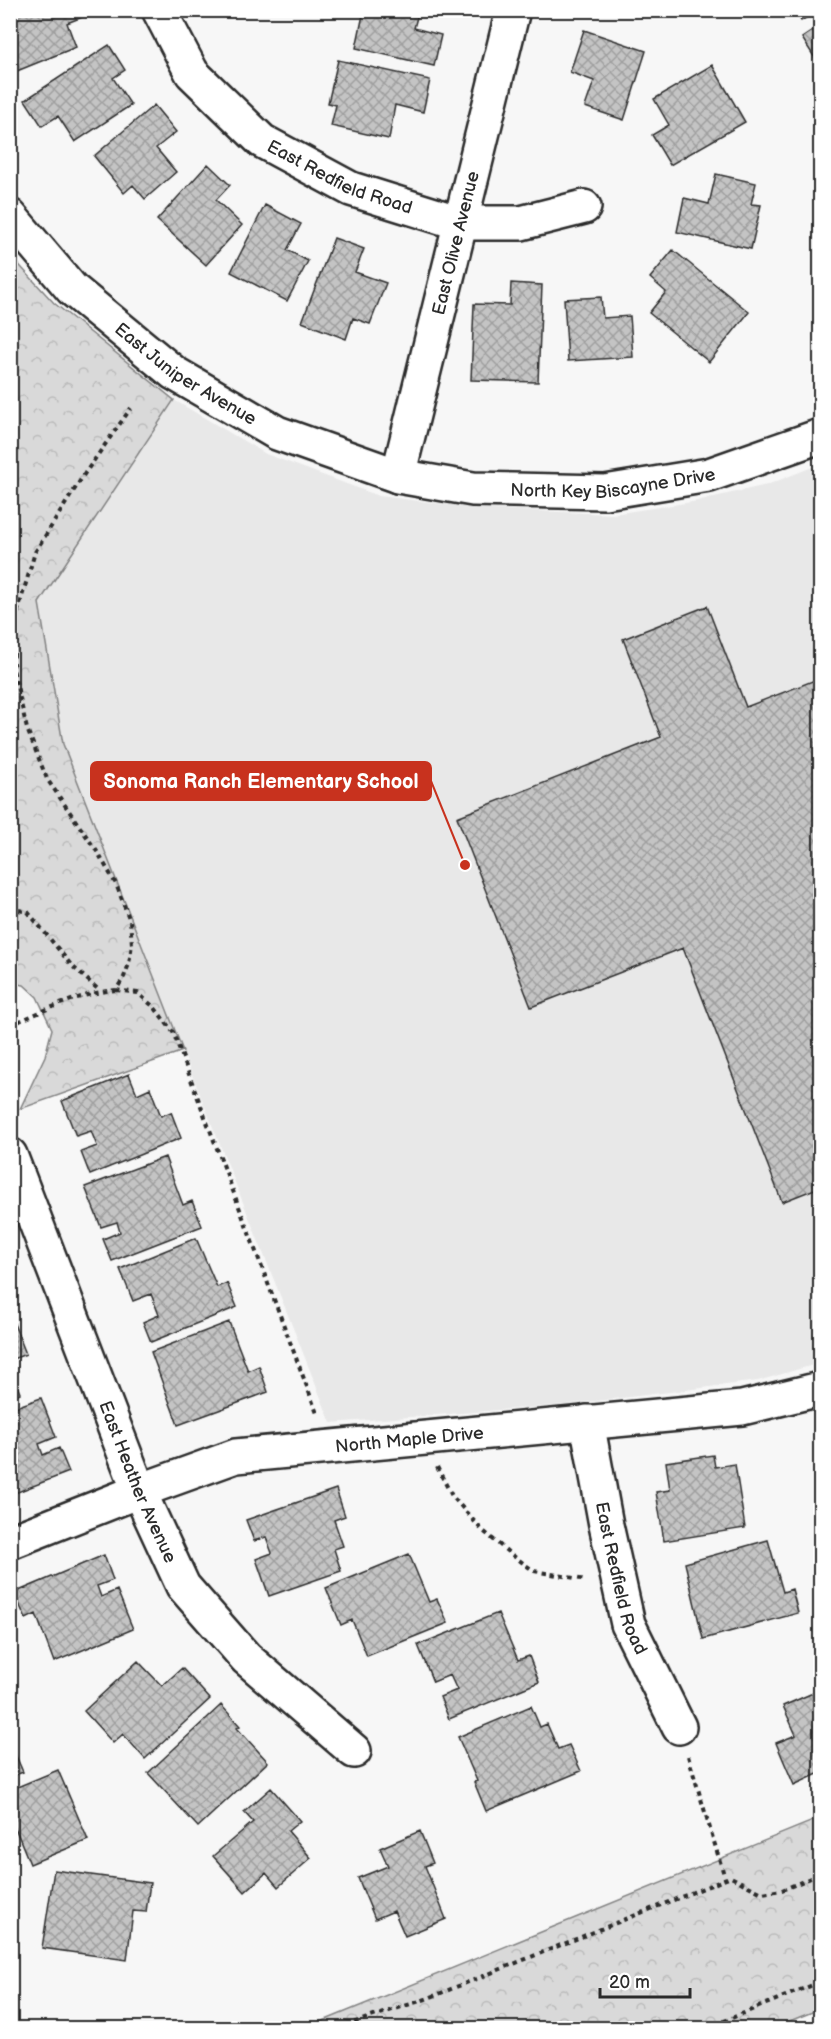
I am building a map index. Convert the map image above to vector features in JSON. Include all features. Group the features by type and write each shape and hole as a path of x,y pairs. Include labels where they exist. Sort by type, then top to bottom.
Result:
{"street":[{"name":"East Redfield Road","path":"159,10 192,73 262,141 351,189 460,223 521,223 584,207"},
{"name":"East Olive Avenue","path":"398,476 513,10"},
{"name":"East Juniper Avenue","path":"10,216 72,289 174,373 277,433 398,476"},
{"name":"North Key Biscayne Drive","path":"398,476 473,489 605,492 709,475 820,436"},
{"name":"East Heather Avenue","path":"10,1155 140,1491 183,1586 246,1658 354,1751"},
{"name":"North Maple Drive","path":"10,1542 236,1456 742,1408 820,1389"},
{"name":"East Redfield Road","path":"587,1422 606,1525 628,1624 680,1727"}],"path":[{"path":"116,990 129,964 132,945 130,921 116,884 98,853 47,779 27,729 14,669 17,614 35,552 85,472 131,408"},
{"path":"10,908 28,912 72,966 100,991"},
{"path":"10,1025 100,991 116,990 138,993 155,1008 173,1032 318,1418 327,1448"},
{"path":"427,1438 434,1461 452,1496 481,1529 508,1552 534,1571 619,1584"},
{"path":"680,1727 725,1879"},
{"path":"337,2028 426,1999 731,1876 762,1893 782,1890 820,1874"},
{"path":"707,2028 820,1982"}],"shaded area":[{"path":"174,400 266,454 379,496 486,509 613,514 692,502 767,485 820,464 820,1363 758,1381 565,1405 331,1423 63,744 39,603"}],"green space":[{"path":"11,256 54,303 174,400 39,603 63,744 183,1051 20,1109 45,1056 52,1029 37,997 24,985 11,983"},
{"path":"820,1818 820,2009 772,2028 306,2028"}],"building":[{"path":"10,10 94,10 95,12 67,23 76,47 17,71 10,54"},
{"path":"364,10 419,10 414,28 441,35 434,66 356,48"},
{"path":"795,10 819,10 801,21"},
{"path":"820,26 820,66 802,38"},
{"path":"584,30 646,51 624,120 585,107 594,81 570,72"},
{"path":"109,45 125,70 113,78 131,105 75,142 58,116 42,126 25,100"},
{"path":"338,60 430,80 423,112 395,105 389,139 331,126 336,105 328,103"},
{"path":"712,65 745,122 670,165 652,135 669,125 654,99"},
{"path":"154,105 176,132 156,148 176,172 145,199 133,185 124,193 94,156"},
{"path":"208,164 230,185 216,200 242,225 206,265 157,220"},
{"path":"716,174 756,183 751,204 761,205 751,249 677,232 684,198 709,204"},
{"path":"265,205 301,224 287,250 308,261 287,301 231,272"},
{"path":"334,238 364,249 355,272 386,283 370,324 353,318 346,339 302,322"},
{"path":"673,250 749,312 709,362 649,313 666,292 650,278"},
{"path":"511,283 542,285 538,382 471,380 474,304 510,305"},
{"path":"601,297 603,318 630,316 633,357 568,361 564,299"},
{"path":"707,606 746,707 820,678 820,1187 782,1202 683,948 531,1007 457,817 661,737 623,639"},
{"path":"129,1074 137,1094 150,1088 161,1116 171,1112 181,1138 90,1175 81,1152 97,1146 91,1131 76,1136 62,1101"},
{"path":"165,1157 183,1205 192,1201 202,1226 112,1261 103,1239 120,1232 117,1222 101,1227 85,1187"},
{"path":"196,1238 217,1287 227,1283 237,1307 151,1342 143,1322 159,1315 151,1294 133,1301 120,1269"},
{"path":"10,1316 26,1354 10,1360"},
{"path":"229,1322 248,1371 259,1366 268,1392 178,1425 151,1352"},
{"path":"10,1368 20,1393 10,1397"},
{"path":"41,1398 56,1437 39,1444 43,1455 59,1448 69,1472 10,1495 10,1409"},
{"path":"713,1455 715,1467 735,1464 745,1528 664,1541 656,1492 670,1490 666,1462"},
{"path":"336,1489 345,1516 334,1520 343,1546 334,1549 341,1571 269,1596 256,1559 272,1553 266,1537 254,1541 246,1520"},
{"path":"768,1540 783,1592 792,1589 798,1613 703,1639 685,1563"},
{"path":"409,1554 429,1602 437,1599 448,1623 367,1656 352,1620 341,1625 326,1588"},
{"path":"104,1555 113,1580 97,1586 101,1597 117,1590 133,1629 54,1662 36,1614 26,1619 14,1593"},
{"path":"498,1613 518,1660 529,1656 539,1682 449,1719 440,1697 457,1690 450,1675 433,1682 418,1645"},
{"path":"138,1661 162,1686 182,1668 210,1699 145,1759 123,1734 113,1743 84,1711"},
{"path":"820,1690 820,1773 794,1785 776,1743 796,1735 783,1706"},
{"path":"221,1705 240,1726 237,1728 268,1762 198,1827 148,1773"},
{"path":"531,1706 540,1727 547,1724 558,1749 569,1745 581,1771 486,1811 474,1782 477,1781 458,1737"},
{"path":"10,1742 23,1772 10,1777"},
{"path":"58,1770 88,1840 30,1864 16,1830 10,1832 10,1790"},
{"path":"271,1788 300,1821 288,1831 311,1858 278,1887 266,1873 245,1892 213,1856 253,1822 244,1812"},
{"path":"420,1831 433,1863 425,1866 446,1919 405,1936 394,1911 375,1919 358,1878 388,1866 380,1848"},
{"path":"54,1870 150,1883 146,1912 133,1911 127,1960 42,1948"}],"place":[{"name":"Sonoma Ranch Elementary School","path":"465,865"}]}
